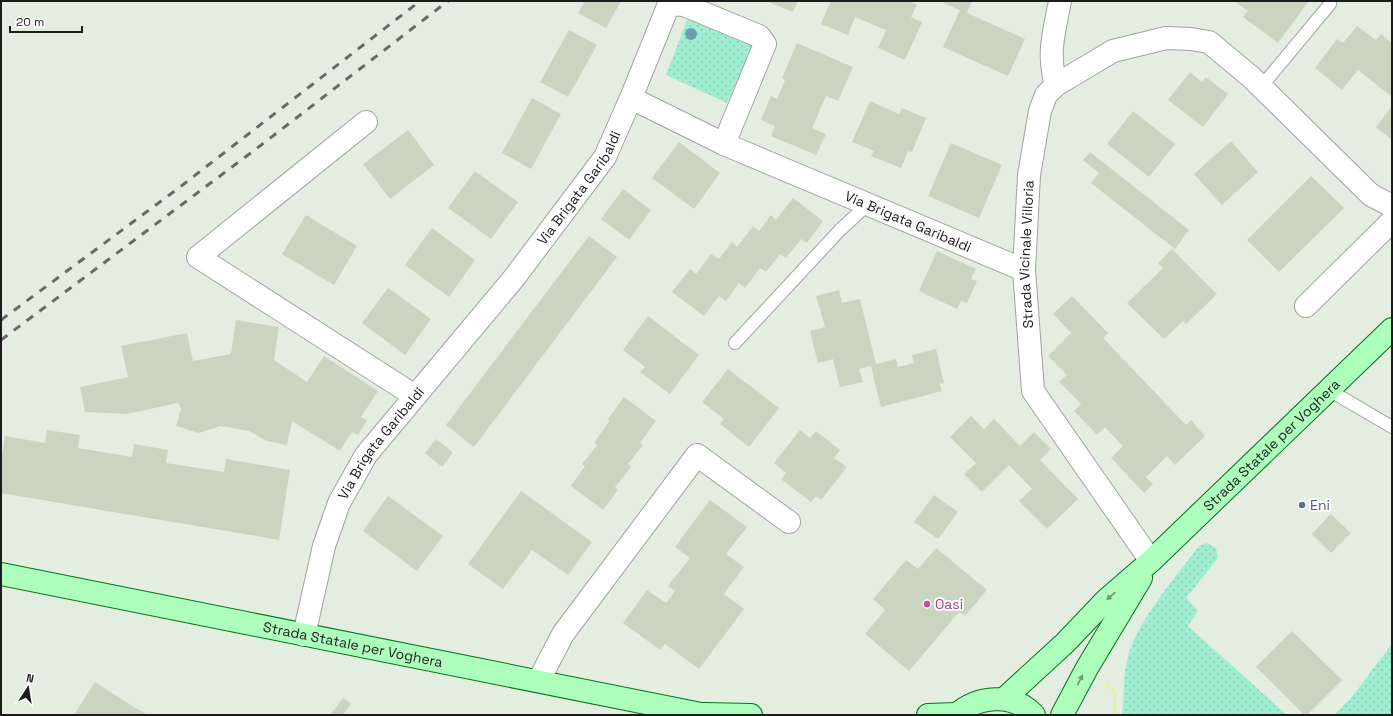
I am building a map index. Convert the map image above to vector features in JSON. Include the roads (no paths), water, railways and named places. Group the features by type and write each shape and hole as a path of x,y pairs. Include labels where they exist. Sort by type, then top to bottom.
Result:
{"main road":[{"name":"Strada Statale per Voghera","path":"1004,700 1065,643 1106,600 1151,561 1392,329"},
{"name":"Strada Statale per Voghera","path":"1062,715 1087,668 1151,561"},
{"name":"Strada Statale per Voghera","path":"1,574 304,635 539,680 705,715 751,715"},
{"path":"928,715 956,715 970,704 982,701 1004,700 1019,704 1034,715"}],"street":[{"path":"1056,85 1051,67 1051,50 1060,1"},
{"path":"630,98 669,4 684,5 759,36 765,44 724,144"},
{"name":"Strada Vicinale Villoria","path":"1151,561 1033,391 1024,270 1029,175 1040,111 1046,95 1056,85 1113,51 1166,38 1191,38 1209,42 1262,86 1371,196 1392,206"},
{"name":"Via Brigata Garibaldi","path":"304,635 324,546 339,504 366,455 514,278 605,157 630,98 724,144 1024,270"},
{"path":"366,122 198,257 415,396"},
{"path":"1306,306 1392,221"},
{"path":"539,680 564,634 698,455 789,522"}],"lane":[{"path":"1262,86 1330,4"},
{"path":"735,343 840,230 868,204"},
{"path":"1329,390 1392,427"}],"railway":[{"path":"1,320 180,187 420,1"},
{"path":"1,340 256,149 448,1"}],"place":[{"name":"Eni","path":"1302,505"},
{"name":"Oasi","path":"927,604"}]}
